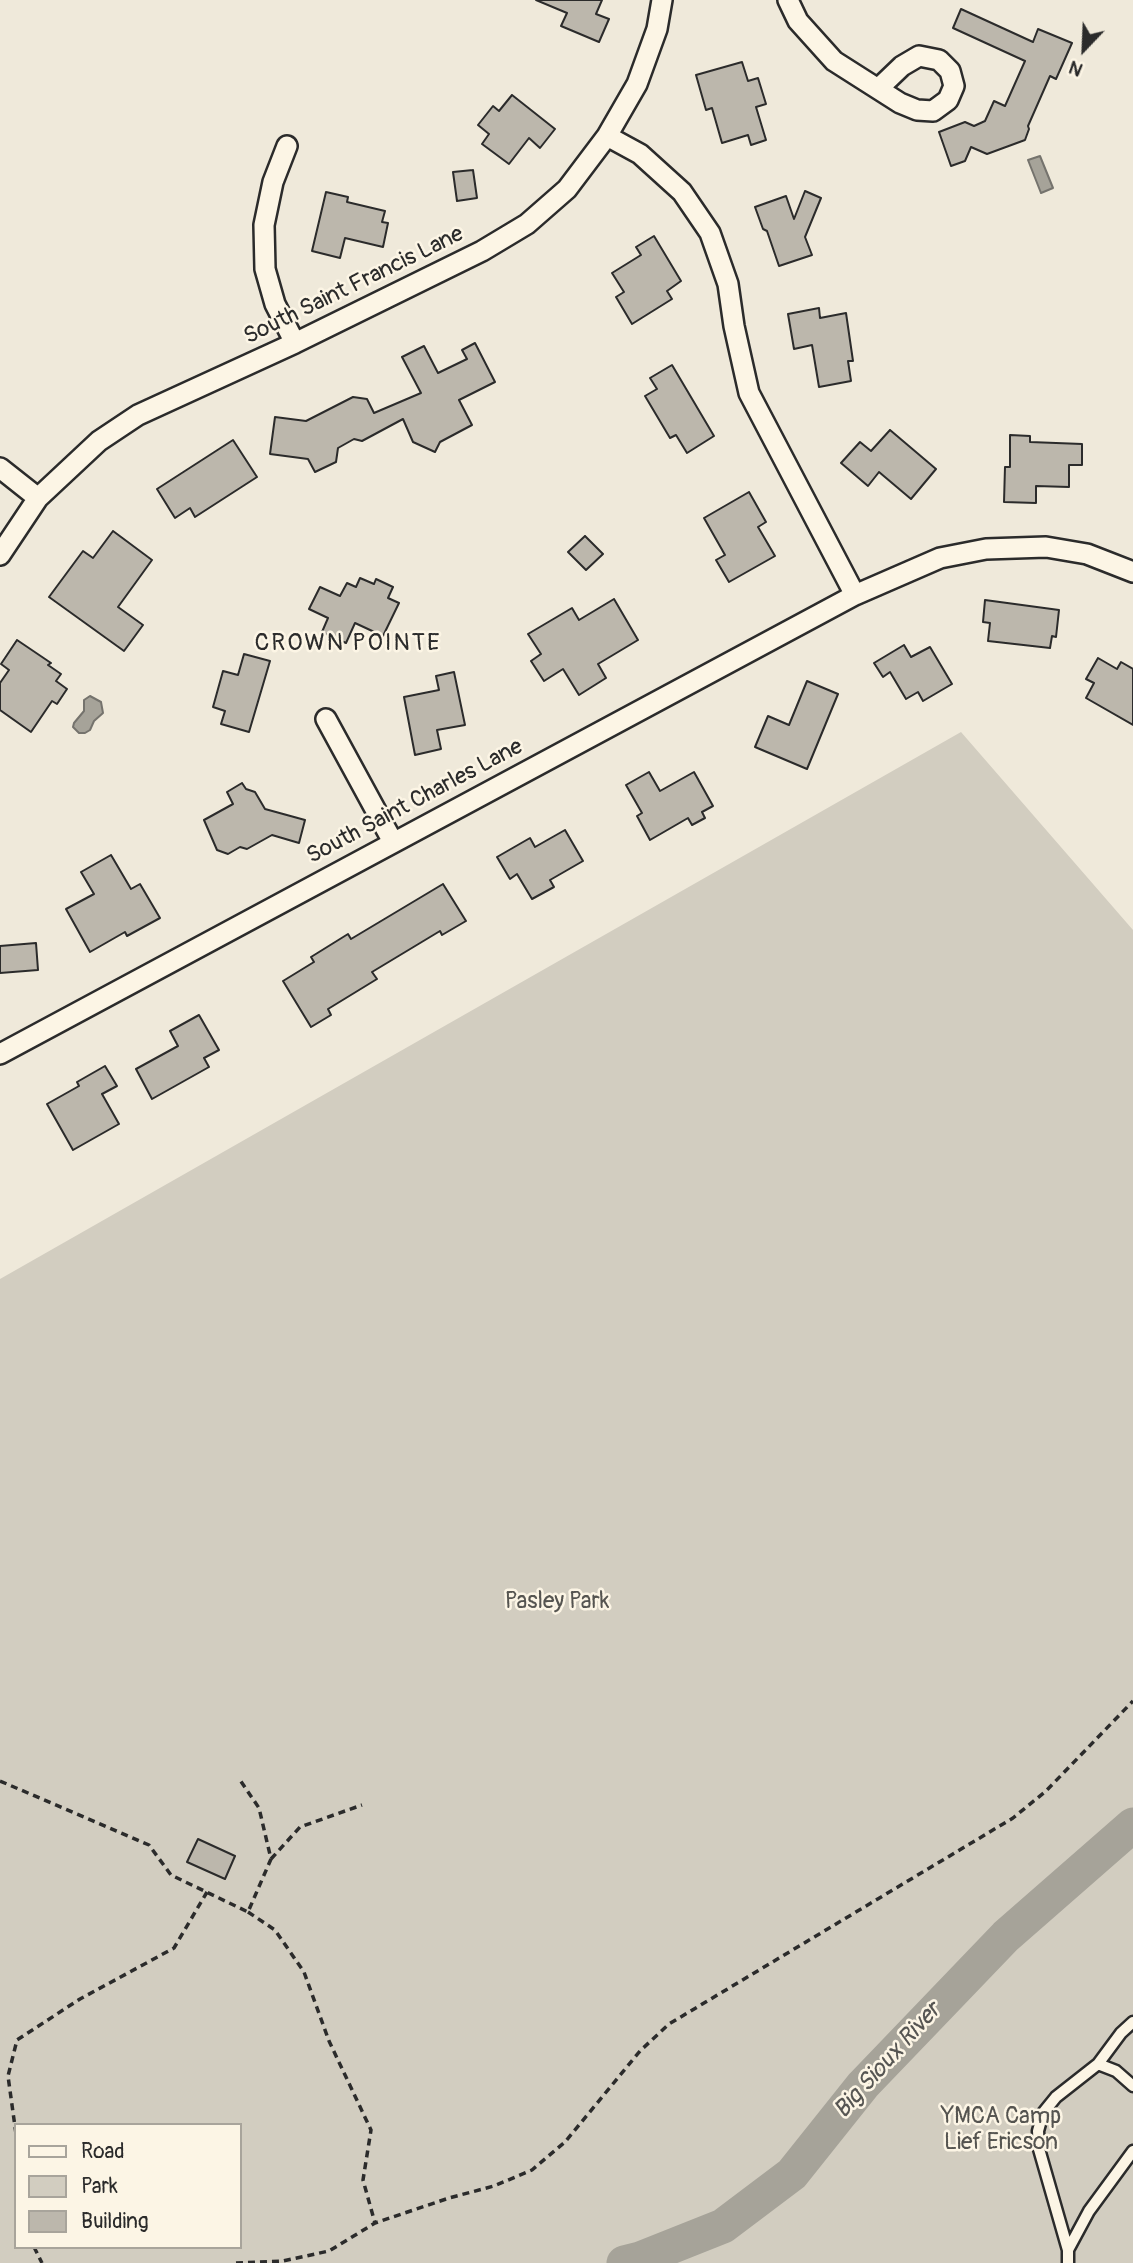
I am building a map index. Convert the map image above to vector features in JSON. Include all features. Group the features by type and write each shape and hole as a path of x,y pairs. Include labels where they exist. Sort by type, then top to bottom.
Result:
{"street":[{"name":"South Saint Francis Lane","path":"0,555 38,498 99,441 138,415 295,343 482,251 527,225 567,189 607,135 637,83 657,29 662,0"},
{"path":"788,0 797,21 834,61 878,88"},
{"path":"607,135 640,154 682,192 710,233 728,284 749,393 855,595"},
{"path":"288,146 273,182 264,225 265,269 275,304 295,343"},
{"path":"0,468 38,498"},
{"name":"South Saint Charles Lane","path":"0,1054 855,595 940,558 986,550 1046,547 1087,554 1133,572"},
{"path":"326,719 393,842"}],"lane":[{"path":"1068,2263 1068,2250 1039,2149 1038,2131 1042,2113 1056,2097 1098,2064 1121,2033 1133,2022"},
{"path":"1098,2064 1116,2071 1133,2086"},
{"path":"1068,2250 1089,2211 1133,2151"}],"path":[{"path":"236,2263 283,2261 329,2251 375,2222 494,2186 532,2170 565,2142 640,2052 669,2024 1013,1818 1046,1791 1133,1701"},
{"path":"240,1780 259,1808 271,1859"},
{"path":"0,1781 149,1845 171,1875 248,1912 275,1930 304,1972 329,2041 372,2130 363,2180 375,2222"},
{"path":"248,1912 271,1859 300,1827 362,1805"},
{"path":"14,2123 8,2076 17,2039 80,1999 174,1948 207,1892"}],"green space":[{"name":"Pasley Park","path":"961,732 1133,930 1133,2263 0,2263 0,1279"}],"shaded area":[{"path":"1040,156 1053,188 1041,193 1028,160"},
{"path":"90,696 101,702 103,713 94,721 90,730 79,733 73,727 74,723 84,711 84,700"}],"building":[{"path":"536,0 602,0 596,14 609,19 599,42 561,26 567,13"},
{"path":"961,9 1033,42 1038,29 1072,43 1056,79 1050,76 1028,126 1025,140 987,154 971,147 965,161 951,166 939,132 965,122 974,126 985,121 994,101 1005,106 1025,61 953,28"},
{"path":"742,62 748,81 758,78 766,104 756,107 766,140 751,145 748,135 722,143 712,108 706,110 696,75"},
{"path":"512,95 555,129 540,148 529,138 509,164 482,144 489,134 478,125 493,106 499,111"},
{"path":"473,170 477,198 457,201 453,172"},
{"path":"805,191 821,198 805,237 812,255 779,266 755,207 786,196 794,219"},
{"path":"326,192 348,197 347,202 385,211 382,222 388,223 383,247 345,238 340,258 312,251"},
{"path":"654,236 681,281 667,291 672,299 632,324 616,297 624,292 612,273 641,255 636,247"},
{"path":"819,308 820,318 846,313 853,361 848,361 851,381 819,387 812,345 794,349 788,314"},
{"path":"475,343 495,382 459,400 472,425 440,442 435,452 413,442 403,419 362,441 354,439 338,448 336,462 315,472 308,459 270,454 275,417 306,421 353,397 367,399 374,413 421,393 402,357 424,346 438,373 467,359 462,350"},
{"path":"672,365 714,436 687,453 676,435 670,438 645,396 657,389 650,378"},
{"path":"890,430 936,469 911,499 879,472 868,486 841,463 860,442 871,451"},
{"path":"1010,435 1030,436 1030,442 1082,444 1082,465 1069,465 1069,487 1036,486 1036,503 1004,502 1005,467 1010,467"},
{"path":"233,440 257,477 195,517 190,508 175,518 157,489"},
{"path":"749,492 766,522 758,527 775,556 729,582 716,560 725,555 704,518"},
{"path":"113,531 152,560 118,607 143,625 124,651 49,597 83,551 93,558"},
{"path":"585,536 603,554 586,570 568,552"},
{"path":"360,578 374,584 376,579 393,587 388,598 399,603 383,636 355,623 346,643 322,632 328,618 309,609 320,587 340,596 347,583 356,587"},
{"path":"614,599 638,640 598,664 606,678 579,695 563,669 544,681 531,661 541,654 528,634 572,608 579,620"},
{"path":"985,600 1059,610 1056,637 1052,636 1050,648 988,641 990,623 983,622"},
{"path":"17,640 51,663 48,665 61,674 56,681 67,689 57,704 52,701 31,732 0,710 0,683 9,670 1,664"},
{"path":"904,645 911,657 930,647 952,684 923,701 918,692 906,699 890,672 883,677 874,663"},
{"path":"244,654 270,661 249,732 221,724 225,711 213,707 223,671 238,675"},
{"path":"1098,658 1117,669 1121,662 1133,669 1133,725 1086,698 1094,683 1086,679"},
{"path":"454,672 465,725 437,730 441,749 415,755 404,697 439,690 436,676"},
{"path":"807,681 838,694 807,769 755,747 768,716 789,725"},
{"path":"649,772 660,791 694,772 713,806 702,812 705,818 692,825 688,818 650,840 637,816 642,813 626,785"},
{"path":"242,783 246,789 255,792 265,809 305,820 299,843 272,835 247,849 240,847 228,854 217,850 204,820 233,804 227,792"},
{"path":"565,830 583,861 550,880 554,887 532,899 517,874 510,879 497,857 530,838 535,847"},
{"path":"111,855 131,889 140,884 160,918 127,936 125,932 90,952 66,909 94,894 81,872"},
{"path":"443,884 466,921 442,935 440,931 372,972 377,979 328,1009 331,1015 311,1027 283,981 314,962 311,957 348,934 351,939"},
{"path":"36,943 38,970 0,973 0,946"},
{"path":"199,1015 219,1050 204,1058 209,1067 152,1099 136,1069 178,1046 170,1031"},
{"path":"105,1066 117,1086 102,1094 119,1124 73,1150 47,1104 79,1086 77,1082"},
{"path":"198,1839 235,1856 225,1879 187,1862"}],"waterway":[{"name":"Big Sioux River","path":"624,2263 723,2226 792,2174 863,2085 1006,1936 1133,1825"}],"district":[{"name":"CROWN POINTE","path":"348,644"}],"park label":[{"name":"YMCA Camp Lief Ericson","path":"1001,2130"}]}
